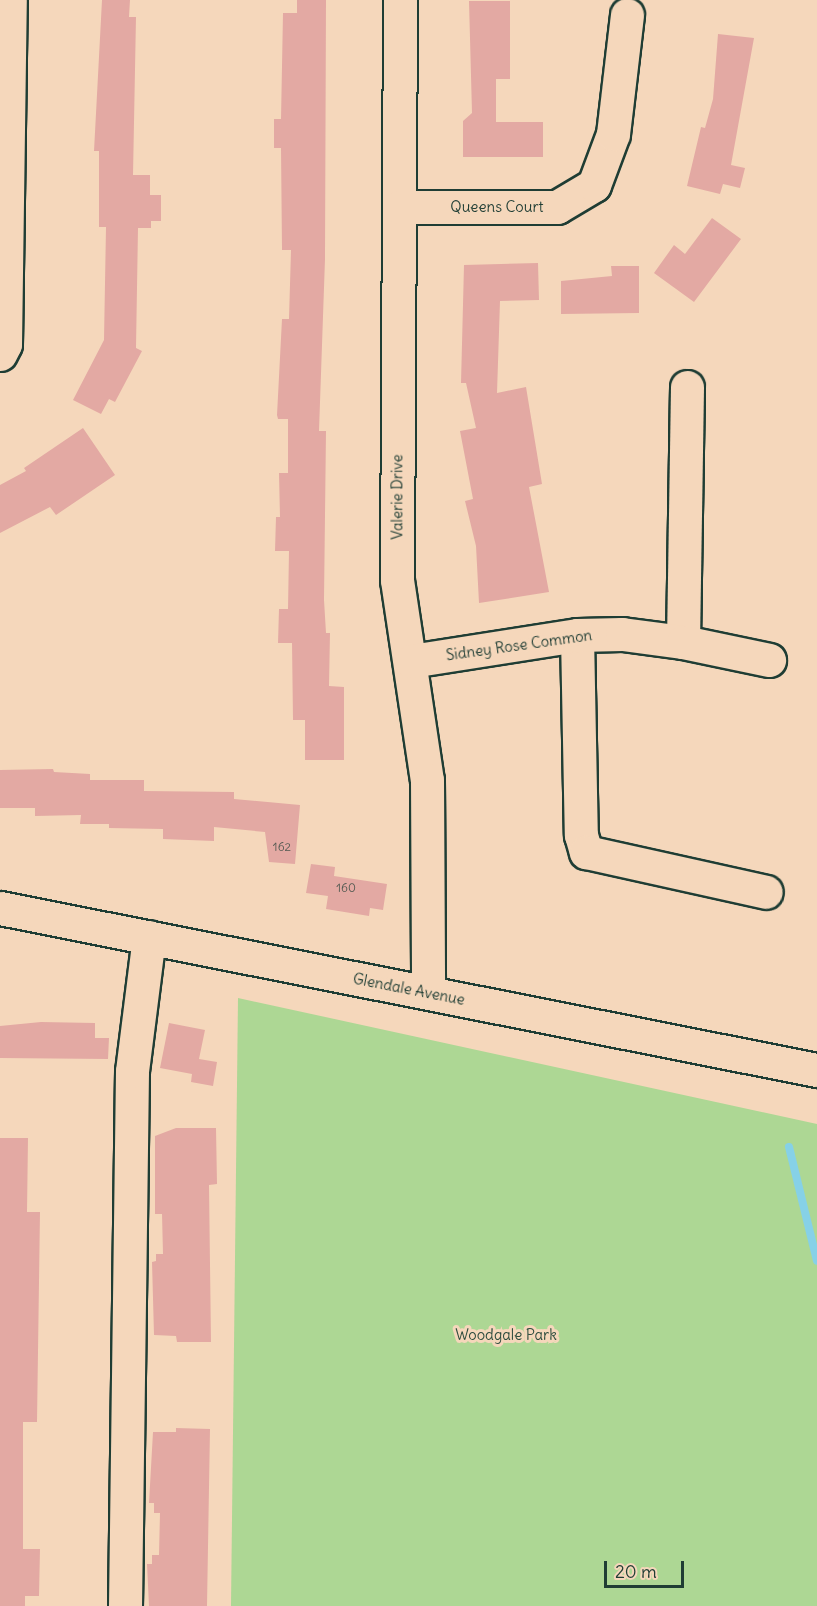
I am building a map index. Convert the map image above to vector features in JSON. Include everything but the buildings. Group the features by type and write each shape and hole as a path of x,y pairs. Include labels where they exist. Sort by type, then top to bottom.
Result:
{"street":[{"path":"0,354 5,344 10,0"},
{"name":"Valerie Drive","path":"400,0 397,580 411,661 427,780 428,992"},
{"name":"Queens Court","path":"399,207 557,207 594,185 613,134 627,15"},
{"path":"683,642 687,387"},
{"name":"Sidney Rose Common","path":"411,661 577,635 622,634 683,642 770,660"},
{"path":"577,635 581,835 586,852 766,892"},
{"name":"Glendale Avenue","path":"0,908 817,1070"},
{"path":"125,1606 132,1071 149,937"}],"green space":[{"name":"Woodgale Park","path":"238,998 817,1124 817,1606 231,1606"}],"waterway":[{"path":"789,1147 817,1261"}]}
